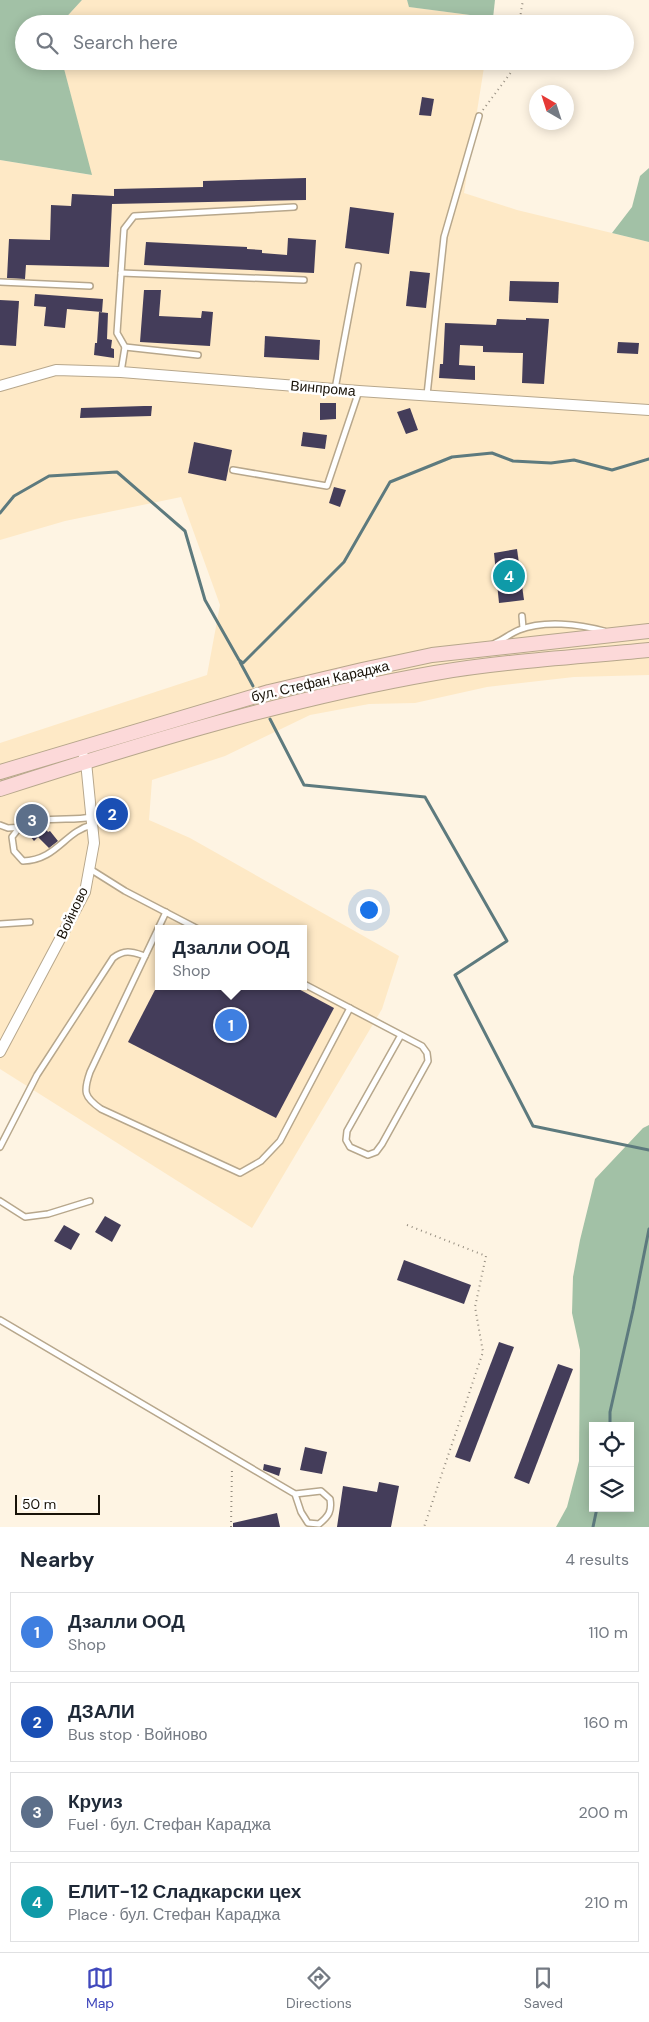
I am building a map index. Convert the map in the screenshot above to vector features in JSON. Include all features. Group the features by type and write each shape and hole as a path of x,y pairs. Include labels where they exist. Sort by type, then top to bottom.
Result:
{"main road":[{"name":"бул. Стефан Караджа","path":"0,772 282,688 432,655 649,631"},
{"name":"бул. Стефан Караджа","path":"0,789 154,740 286,704 368,686 436,673 649,650"}],"street":[{"name":"Винпрома","path":"0,386 56,370 121,372 359,391 649,410"},
{"path":"79,748 86,762"},
{"name":"Войново","path":"1,1050 85,892 94,843 86,762"}],"lane":[{"path":"427,395 444,238 479,116"},
{"path":"121,372 125,347 117,333 124,229 134,216 294,207"},
{"path":"335,389 358,266"},
{"path":"121,273 304,280"},
{"path":"0,282 90,286"},
{"path":"125,347 198,355"},
{"path":"233,470 327,486 359,391"},
{"path":"522,616 523,628"},
{"path":"483,650 523,628 547,625 588,626 616,635"},
{"path":"40,821 53,818 92,821"},
{"path":"0,825 8,828 21,828 12,837 14,851 23,861 35,861 51,853 92,821"},
{"path":"89,869 190,925"},
{"path":"160,925 166,912"},
{"path":"0,924 30,922"},
{"path":"155,935 90,1072 85,1087 89,1100 101,1109 240,1173 262,1161 280,1141 350,1008"},
{"path":"0,1147 37,1075 113,958 127,951 145,956"},
{"path":"307,986 422,1046 427,1053 428,1061 382,1144 376,1152 368,1155 350,1147 346,1140 348,1131 401,1035"},
{"path":"0,1202 25,1217 48,1214 90,1201"},
{"path":"0,1320 295,1494 321,1491 330,1499 331,1509 328,1516 319,1524 308,1522 301,1512 295,1494"}],"path":[{"path":"520,15 523,0"},
{"path":"479,116 512,70"},
{"path":"407,1225 486,1256 475,1307 483,1352 424,1527"},
{"path":"231,1527 232,1458"}],"shaded area":[{"path":"82,0 407,0 410,7 470,15 68,15"},
{"path":"64,70 484,70 464,193 517,210 649,242 649,675 574,677 487,687 415,703 369,704 310,715 225,756 152,780 149,820 190,838 399,956 382,1009 252,1228 0,1069 0,743 207,675 220,605 181,497 65,521 0,540 0,160 91,175"}],"green space":[{"path":"0,0 82,0 68,15 15,15 15,70 64,70 92,175 0,160"},
{"path":"407,0 495,0 493,15 470,15 409,7"},
{"path":"649,168 649,242 612,233 632,207 640,176"},
{"path":"649,1125 649,1527 556,1527 567,1507 579,1461 580,1350 572,1313 573,1277 595,1179 643,1128"}],"building":[{"path":"422,97 434,99 431,116 419,115"},
{"path":"306,178 306,200 112,204 109,267 26,265 25,279 7,278 9,239 50,240 51,205 71,206 72,194 114,196 114,189 203,187 203,181"},
{"path":"350,207 394,213 389,254 345,248"},
{"path":"288,238 316,240 314,273 144,265 146,242 247,247 247,249 262,250 262,253 287,255"},
{"path":"410,271 430,273 426,308 406,306"},
{"path":"510,281 559,282 558,303 509,301"},
{"path":"144,290 161,290 159,316 201,318 202,311 213,312 210,346 140,342"},
{"path":"35,294 103,299 102,312 67,309 65,328 44,326 46,307 34,306"},
{"path":"0,300 19,301 16,346 0,345"},
{"path":"99,312 108,313 107,339 112,340 111,348 114,349 114,358 94,355 95,343 97,343"},
{"path":"526,318 549,319 544,384 522,383 523,353 483,352 483,346 460,345 459,365 475,366 475,380 439,378 440,364 443,364 445,323 496,325 497,319 526,320"},
{"path":"265,336 320,340 319,360 264,357"},
{"path":"618,342 639,343 638,354 617,353"},
{"path":"320,403 336,403 336,419 320,420"},
{"path":"152,406 151,416 80,418 81,408"},
{"path":"410,408 418,430 406,434 397,412"},
{"path":"303,432 327,435 325,449 301,446"},
{"path":"194,442 232,450 226,481 188,473"},
{"path":"334,487 346,490 340,507 329,503"},
{"path":"517,549 524,600 499,603 494,553"},
{"path":"28,805 37,818 37,824 43,825 58,841 49,848 38,837 34,841 26,831 27,824 21,823 15,815"},
{"path":"155,990 300,990 334,1008 276,1118 128,1042"},
{"path":"105,1216 121,1225 112,1242 95,1232"},
{"path":"64,1225 80,1234 71,1250 54,1241"},
{"path":"404,1260 471,1285 464,1304 397,1280"},
{"path":"499,1342 514,1347 470,1462 455,1457"},
{"path":"558,1364 573,1369 529,1484 514,1478"},
{"path":"305,1447 327,1452 322,1474 300,1470"},
{"path":"264,1464 281,1468 279,1476 263,1470"},
{"path":"379,1482 399,1486 391,1527 337,1527 343,1486 377,1492"},
{"path":"277,1513 280,1527 233,1527 233,1523"}],"waterway":[{"path":"0,513 14,496 49,476 117,472 185,531 205,600 239,660 243,663 344,562 390,482 452,457 492,453 513,461 551,463 574,460 612,470 649,459"},
{"path":"240,662 253,686"},
{"path":"270,719 304,785 425,797 507,941 455,975 533,1126 649,1150"},
{"path":"610,1422 610,1412 649,1229"},
{"path":"593,1527 596,1512"}],"place":[{"name":"ЕЛИТ-12 Сладкарски цех","path":"509,576"},
{"name":"ДЗАЛИ","path":"112,814"},
{"name":"Круиз","path":"32,820"},
{"name":"Дзалли ООД","path":"231,1025"}]}
